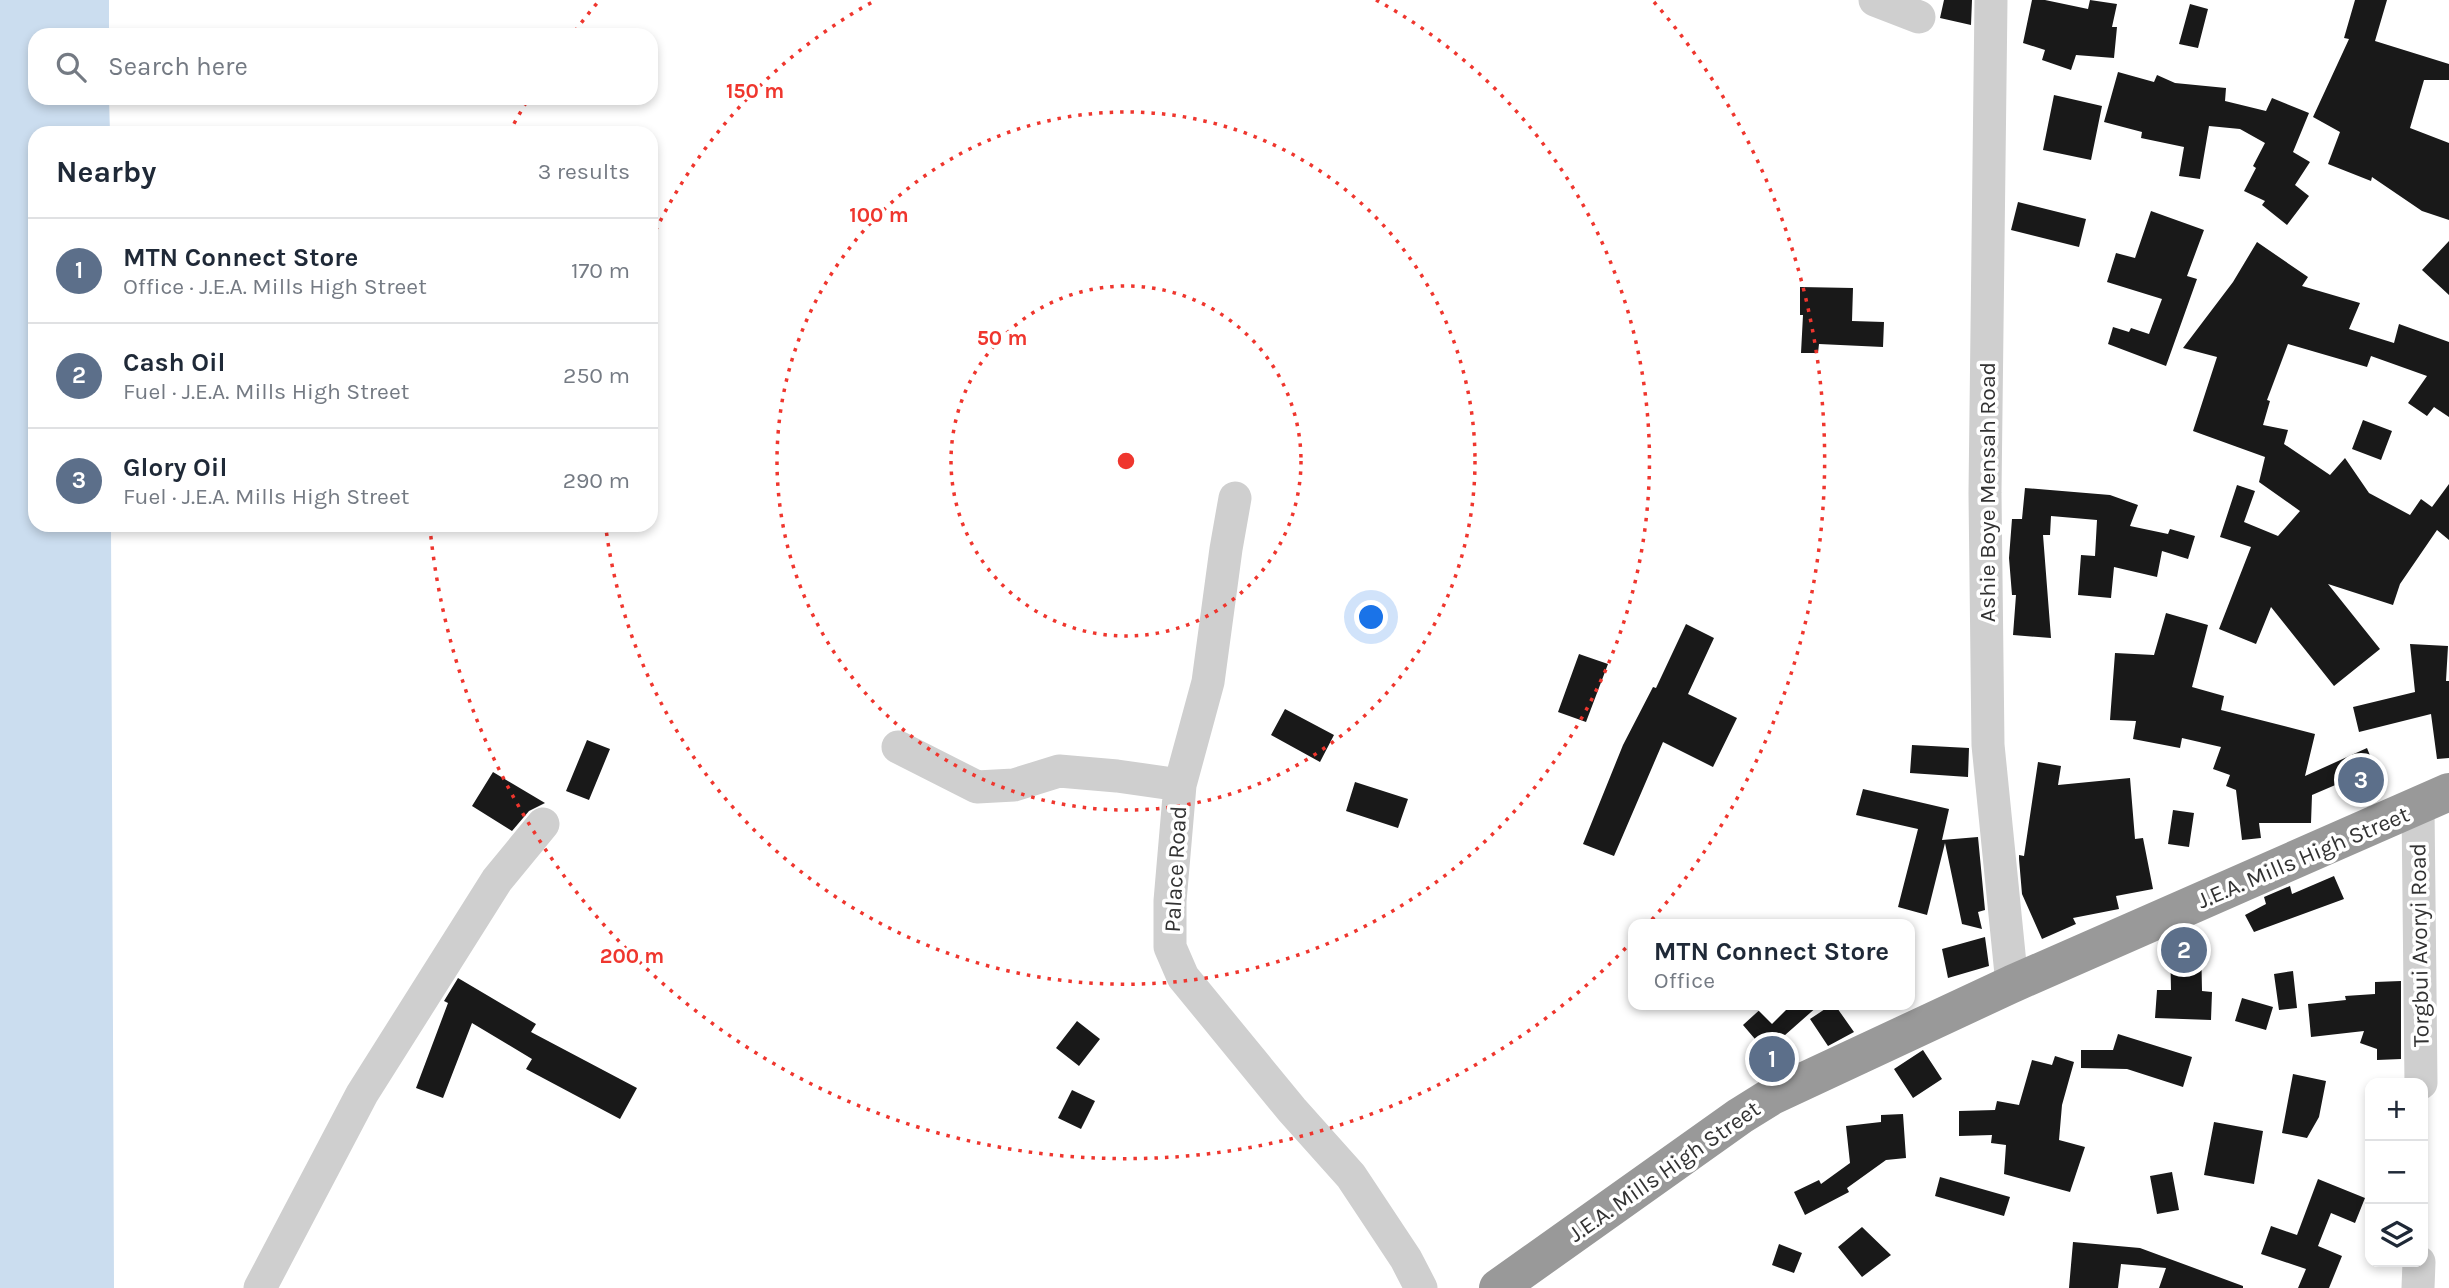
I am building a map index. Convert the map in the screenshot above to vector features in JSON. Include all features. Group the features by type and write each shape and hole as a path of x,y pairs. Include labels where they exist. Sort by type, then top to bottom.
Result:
{"highway":[{"name":"J.E.A. Mills High Street","path":"1499,1288 1772,1096 2012,984 2433,800"}],"street":[{"path":"1875,0 1919,17"},
{"name":"Ashie Boye Mensah Road","path":"1991,0 1985,494 1988,745 2012,984"},
{"name":"Palace Road","path":"1235,498 1208,682 1180,785 1170,901 1170,947 1183,977 1292,1110 1351,1176 1406,1259 1421,1288"},
{"path":"898,747 977,787 1014,785 1059,771 1180,785"},
{"name":"Torgbui Avoryi Road","path":"2421,1078 2433,800"},
{"path":"260,1288 362,1094 497,880 543,824"},
{"path":"2418,1288 2419,1267"}],"water":[{"path":"0,0 109,0 109,28 28,28 28,105 109,105 110,126 28,126 28,532 111,532 114,1288 0,1288"}],"building":[{"path":"1944,0 1972,0 1971,25 1940,18"},
{"path":"2032,0 2088,9 2090,0 2117,4 2112,27 2117,27 2114,58 2076,55 2071,70 2042,60 2045,50 2023,43"},
{"path":"2355,0 2387,0 2375,41 2449,64 2449,80 2424,80 2410,128 2449,143 2449,220 2422,211 2372,177 2371,181 2328,164 2340,132 2313,117 2349,39 2344,38"},
{"path":"2190,4 2208,9 2198,48 2179,44"},
{"path":"2118,72 2154,82 2157,75 2175,83 2226,88 2225,101 2266,111 2272,98 2309,113 2293,152 2310,162 2295,185 2309,196 2287,225 2262,205 2265,201 2244,191 2265,143 2240,129 2209,126 2200,179 2179,176 2184,147 2141,138 2142,132 2104,122"},
{"path":"2054,95 2102,106 2091,160 2043,150"},
{"path":"2018,202 2086,219 2079,247 2011,230"},
{"path":"2151,211 2204,230 2187,276 2197,279 2166,366 2108,344 2113,327 2129,332 2131,328 2149,334 2162,299 2107,282 2116,253 2135,258"},
{"path":"2449,241 2449,295 2422,270"},
{"path":"2257,242 2308,277 2302,286 2360,303 2349,329 2394,343 2399,324 2449,342 2449,417 2434,407 2427,416 2408,403 2427,376 2371,356 2367,367 2288,344 2267,400 2270,401 2263,425 2288,430 2284,444 2330,475 2345,458 2369,493 2410,515 2421,499 2432,507 2449,484 2449,540 2437,530 2400,584 2393,605 2328,584 2380,649 2334,686 2271,607 2256,644 2219,629 2251,547 2220,537 2237,485 2255,491 2244,522 2278,536 2300,511 2259,482 2265,457 2193,431 2217,357 2183,348 2233,282"},
{"path":"1800,287 1853,288 1852,321 1884,322 1883,347 1819,344 1818,353 1801,353 1803,315 1800,315"},
{"path":"2363,420 2392,431 2381,460 2352,449"},
{"path":"2025,488 2110,495 2138,505 2130,526 2168,534 2170,529 2195,536 2188,559 2162,551 2157,577 2114,567 2111,598 2078,595 2081,555 2095,556 2097,520 2051,516 2050,535 2043,535 2051,638 2013,635 2016,595 2012,595 2009,558 2012,519 2022,519"},
{"path":"2166,613 2208,625 2192,687 2224,696 2221,710 2315,734 2305,776 2367,748 2375,768 2312,795 2311,823 2259,823 2261,838 2242,840 2236,790 2226,786 2230,775 2213,769 2221,747 2182,738 2180,748 2133,739 2136,721 2110,720 2115,653 2154,655"},
{"path":"1686,624 1714,638 1688,694 1737,718 1713,767 1663,742 1614,856 1583,844 1623,745 1653,687 1656,688"},
{"path":"2410,644 2448,646 2446,681 2449,681 2449,758 2437,759 2431,714 2359,732 2353,707 2415,692"},
{"path":"1579,654 1608,664 1586,722 1558,712"},
{"path":"1285,709 1334,735 1320,762 1271,735"},
{"path":"587,740 610,749 589,800 566,791"},
{"path":"1912,745 1969,748 1968,777 1910,773"},
{"path":"2038,762 2061,766 2058,785 2130,778 2135,839 2143,838 2153,889 2116,896 2119,909 2073,918 2076,924 2042,939 2022,894 2019,859 2019,855 2024,856"},
{"path":"493,772 545,803 529,811 512,831 472,806"},
{"path":"1355,782 1408,799 1398,828 1346,811"},
{"path":"1863,789 1949,809 1942,840 1978,837 1985,910 1978,912 1982,929 1962,924 1945,843 1927,915 1898,907 1918,829 1856,815"},
{"path":"2173,810 2194,813 2189,847 2168,844"},
{"path":"2334,876 2344,899 2254,932 2245,915 2266,904 2264,897 2290,886 2292,894"},
{"path":"1985,937 1989,966 1948,978 1942,949"},
{"path":"2201,941 2202,991 2212,992 2211,1020 2155,1018 2157,990 2171,990 2170,942"},
{"path":"2293,971 2297,1008 2279,1010 2274,974"},
{"path":"458,978 536,1024 531,1032 637,1088 620,1119 526,1069 532,1059 472,1023 443,1098 416,1088 448,1003 444,1001"},
{"path":"2401,981 2401,1059 2377,1060 2377,1049 2360,1043 2364,1031 2311,1037 2308,1004 2346,1000 2345,996 2375,994 2375,982"},
{"path":"2242,998 2273,1007 2266,1030 2235,1021"},
{"path":"1760,1010 1813,1010 1766,1052 1743,1025"},
{"path":"1824,1010 1839,1010 1854,1032 1828,1046 1810,1019"},
{"path":"1077,1021 1100,1039 1079,1066 1056,1048"},
{"path":"2118,1034 2192,1057 2183,1087 2127,1069 2081,1068 2081,1050 2113,1050"},
{"path":"1923,1050 1942,1079 1913,1098 1894,1069"},
{"path":"2055,1056 2074,1062 2062,1105 2059,1140 2085,1147 2070,1192 2004,1174 2006,1145 1991,1143 1992,1135 1959,1136 1959,1111 1995,1110 1997,1101 2019,1105 2032,1060 2052,1065"},
{"path":"2293,1074 2326,1081 2319,1117 2307,1138 2282,1133"},
{"path":"1072,1090 1095,1101 1081,1129 1058,1118"},
{"path":"1903,1114 1906,1158 1886,1160 1847,1188 1849,1192 1805,1215 1794,1192 1819,1180 1821,1184 1850,1163 1846,1126 1881,1122 1881,1115"},
{"path":"2214,1122 2263,1131 2254,1184 2204,1175"},
{"path":"2172,1172 2179,1210 2157,1214 2150,1176"},
{"path":"1940,1177 2010,1197 2004,1216 1935,1196"},
{"path":"2318,1179 2365,1198 2355,1223 2331,1213 2318,1246 2342,1256 2329,1288 2298,1288 2306,1269 2261,1254 2271,1226 2297,1235"},
{"path":"1862,1227 1891,1255 1862,1277 1838,1247"},
{"path":"2073,1242 2140,1248 2243,1288 2159,1288 2166,1268 2121,1264 2118,1288 2069,1288"},
{"path":"1779,1244 1802,1253 1794,1273 1772,1265"}],"place":[{"name":"Glory Oil","path":"2361,780"},
{"name":"Cash Oil","path":"2184,950"},
{"name":"MTN Connect Store","path":"1772,1059"}]}
